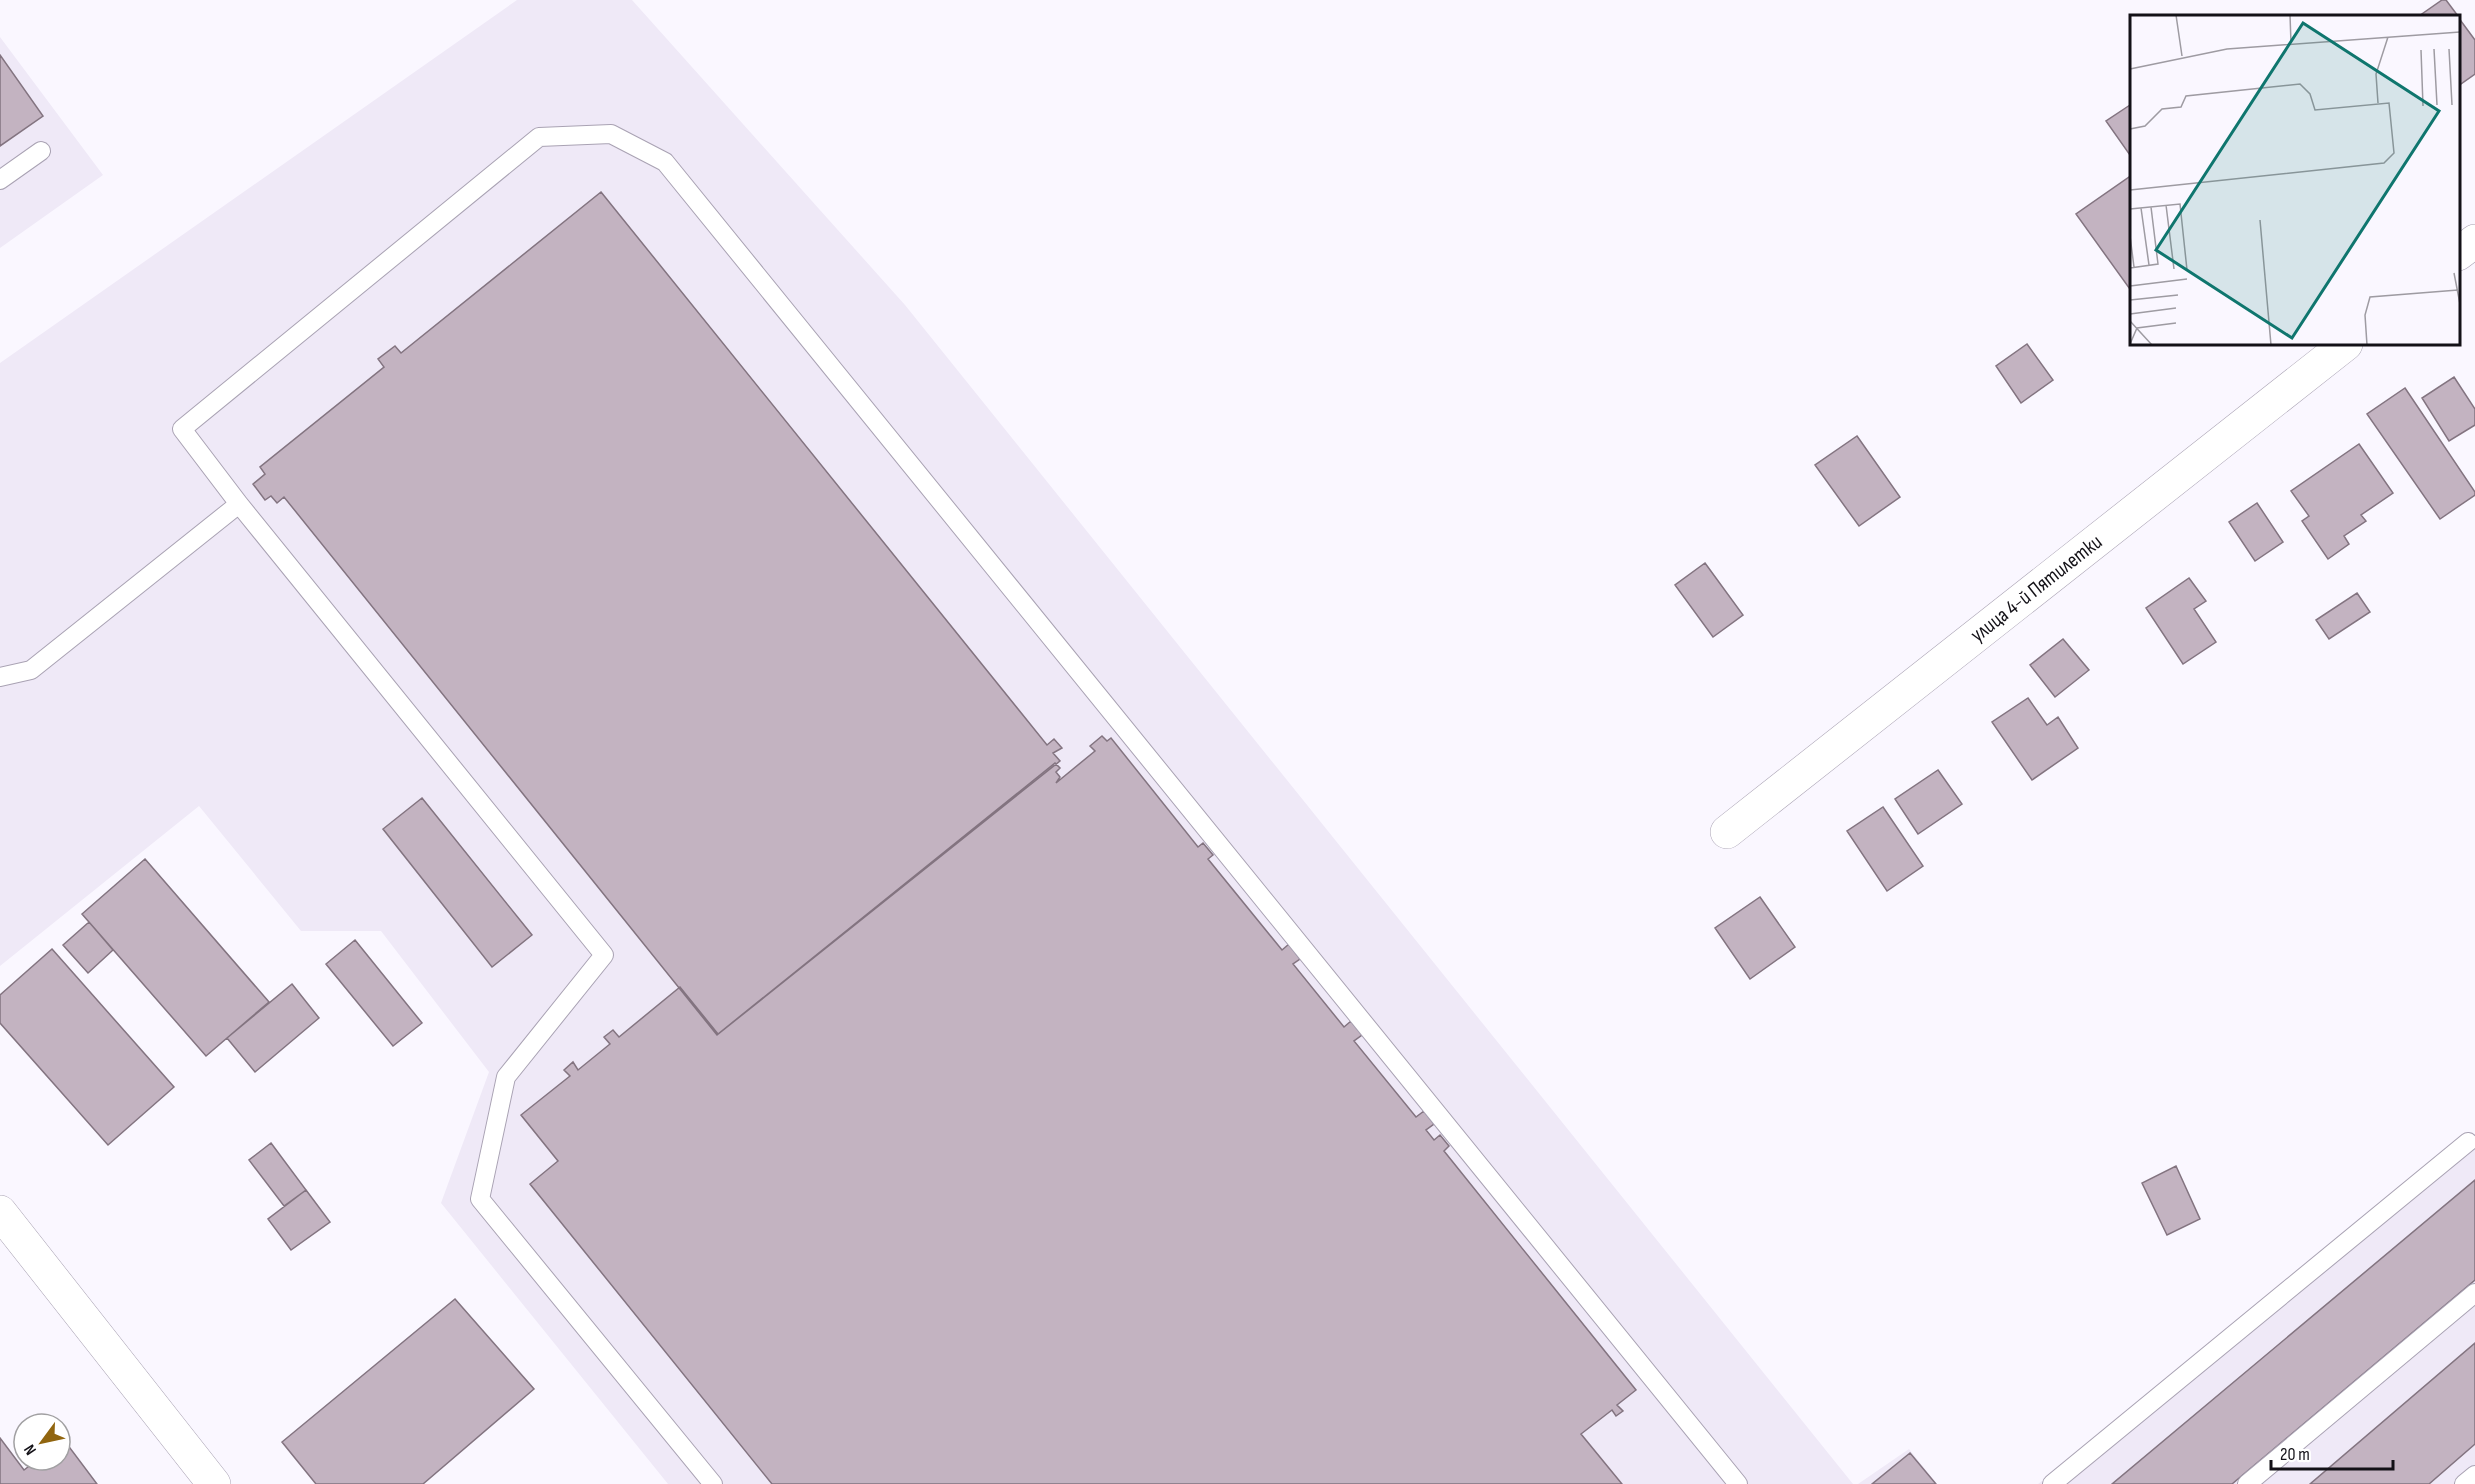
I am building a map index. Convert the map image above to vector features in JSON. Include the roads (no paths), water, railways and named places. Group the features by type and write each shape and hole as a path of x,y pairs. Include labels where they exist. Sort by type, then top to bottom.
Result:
{"street":[{"path":"2460,253 2475,242"},
{"name":"улица 4-й Пятилетки","path":"1726,832 2345,345"},
{"path":"0,1212 209,1483"}],"lane":[{"path":"713,1484 480,1199 506,1077 604,955 239,504 182,429 539,137 611,134 666,162 1738,1484"},
{"path":"0,180 41,152"},
{"path":"0,677 31,670 239,504"},
{"path":"2052,1484 2468,1142"},
{"path":"2247,1484 2475,1293"},
{"path":"2464,1484 2475,1475"}]}
